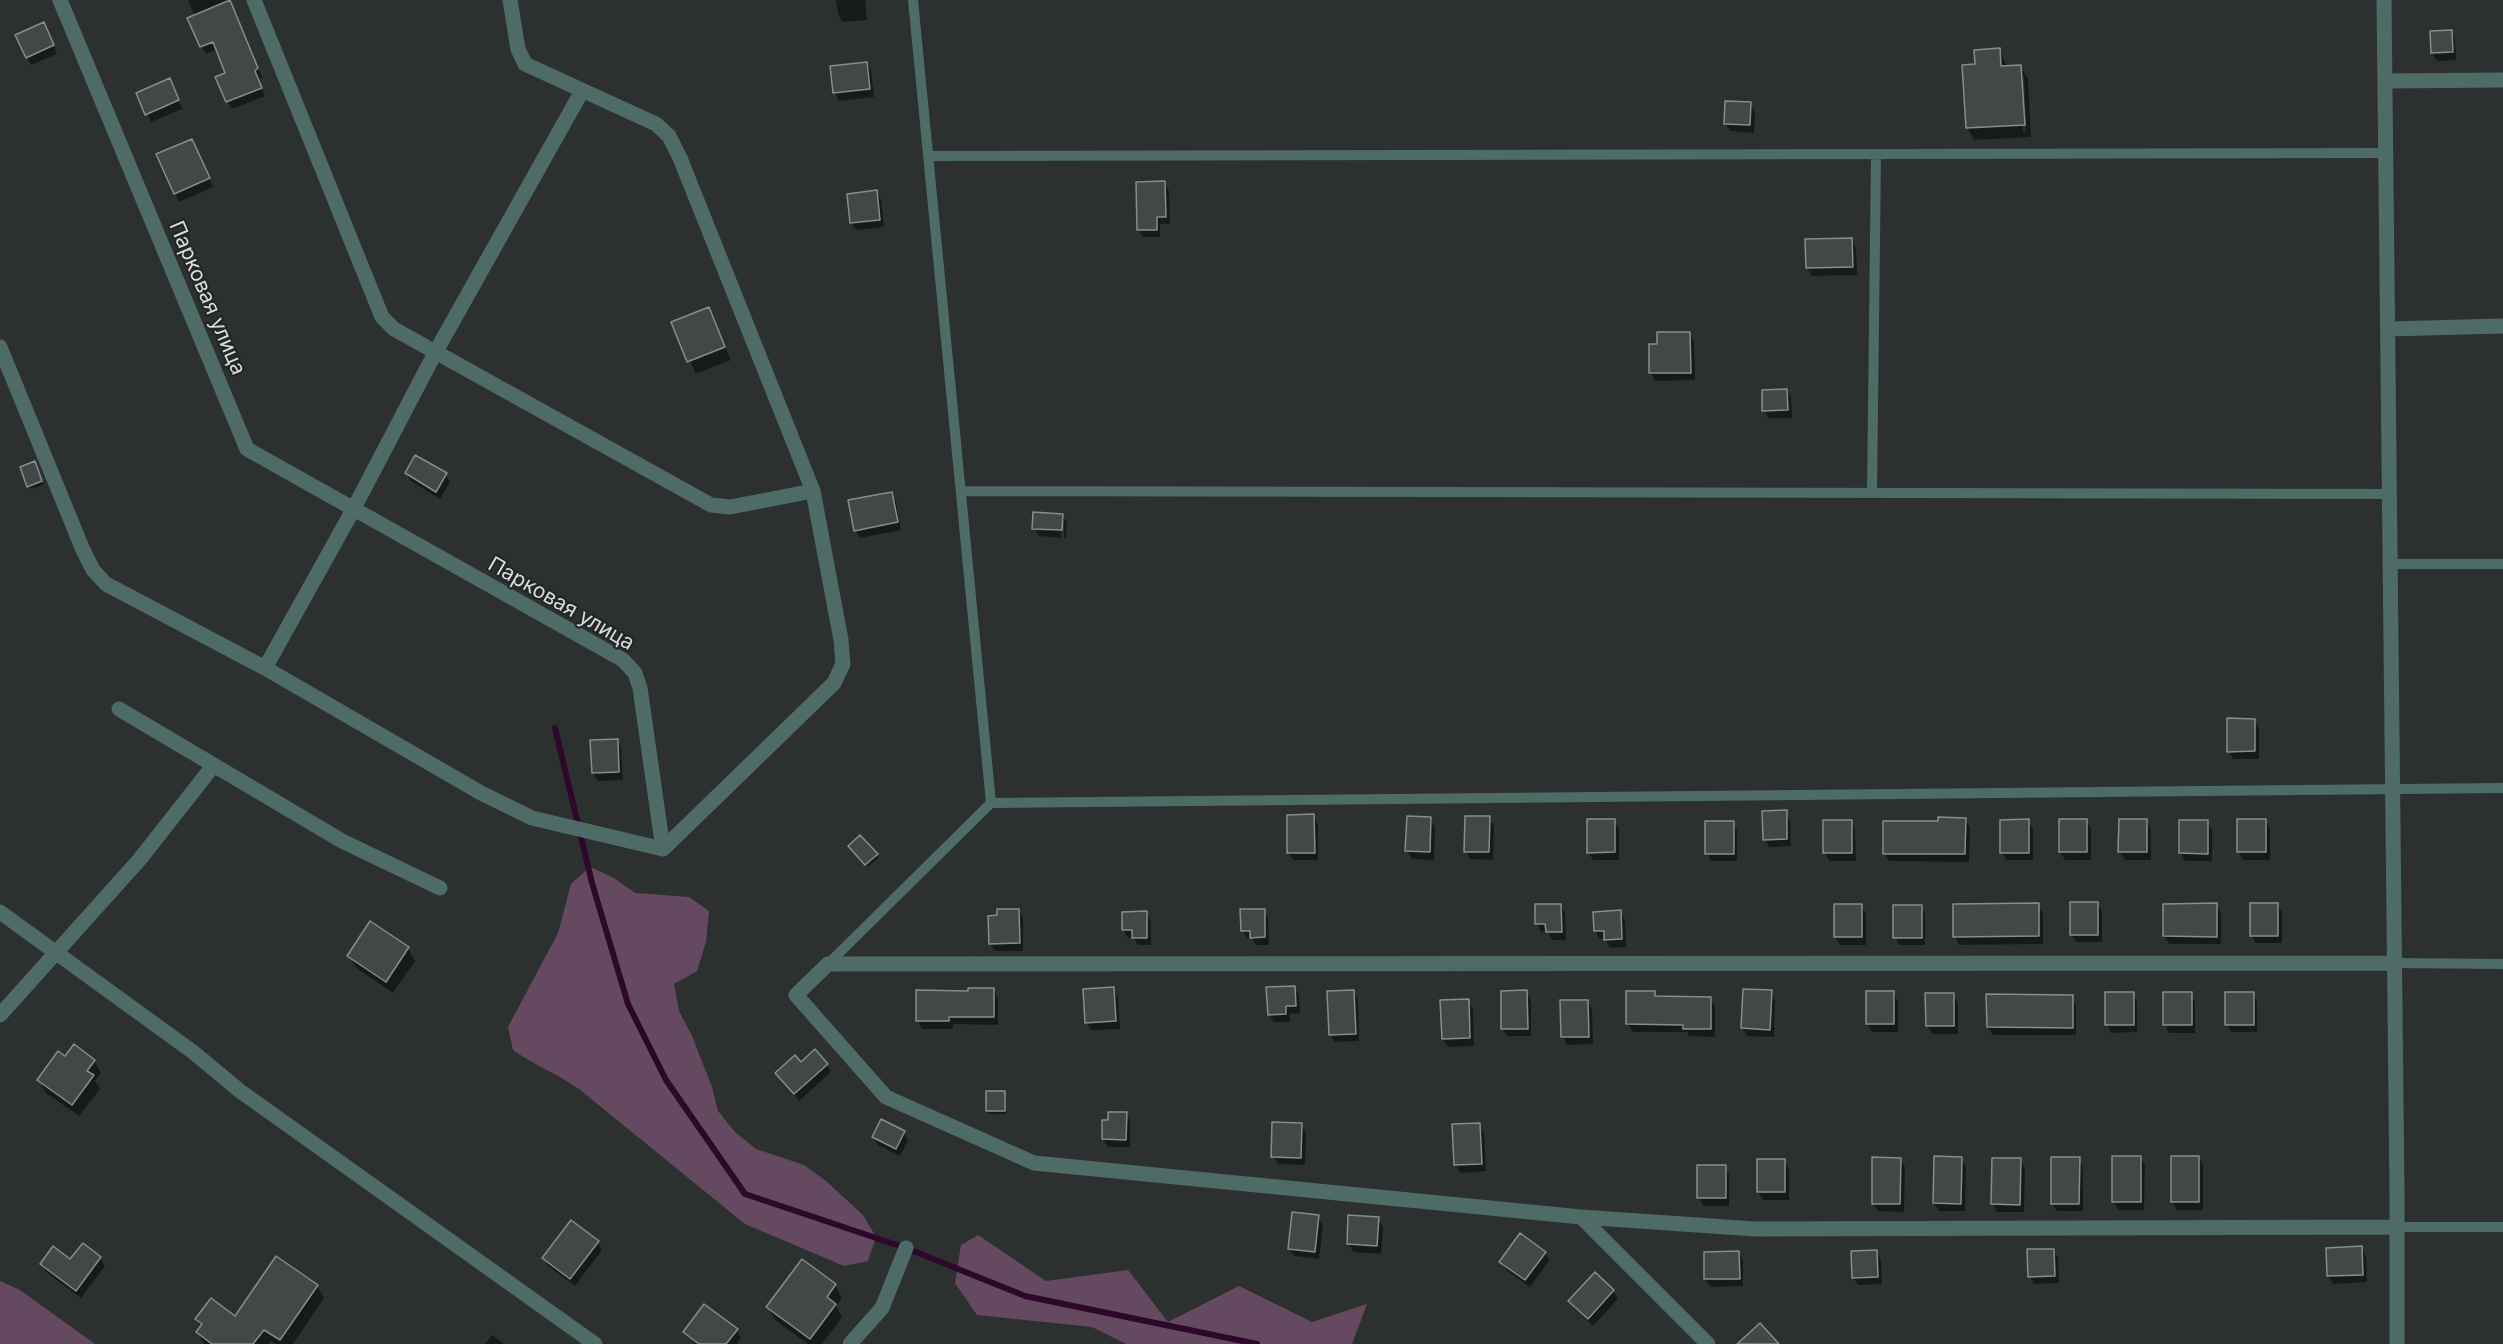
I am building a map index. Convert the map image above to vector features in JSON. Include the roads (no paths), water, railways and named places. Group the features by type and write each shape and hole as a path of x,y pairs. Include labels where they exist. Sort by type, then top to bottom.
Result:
{"street":[{"name":"Парковая улица","path":"60,0 248,449 623,660 635,673 640,688 663,849"},
{"path":"254,0 382,316 394,329 711,505 730,507 813,491"},
{"path":"0,347 83,550 93,570 106,584 265,668 481,793 532,818 663,849 834,683 843,664 841,640 813,491 680,158 669,136 656,124 525,64 518,49 510,0"},
{"path":"2384,0 2397,1344"},
{"path":"2385,81 2503,80"},
{"path":"265,668 353,510 435,353 582,91"},
{"path":"2388,329 2503,326"},
{"path":"119,709 342,841 440,888"},
{"path":"0,1015 140,859 213,766"},
{"path":"0,912 193,1052 240,1091 595,1344"},
{"path":"2395,963 828,964 796,995 886,1097 1034,1162 1581,1217 1755,1229 2397,1227"},
{"path":"1581,1217 1708,1344"},
{"path":"850,1344 882,1308 906,1248"}],"lane":[{"path":"913,0 991,802"},
{"path":"928,156 2386,153"},
{"path":"1872,493 1876,154"},
{"path":"961,491 2390,494"},
{"path":"2391,564 2503,564"},
{"path":"828,964 991,802 2503,788"},
{"path":"2395,963 2503,964"},
{"path":"2397,1227 2503,1227"}],"waterway":[{"path":"555,728 592,883 628,1004 666,1080 745,1194 906,1248 1025,1296 1257,1344"}]}
